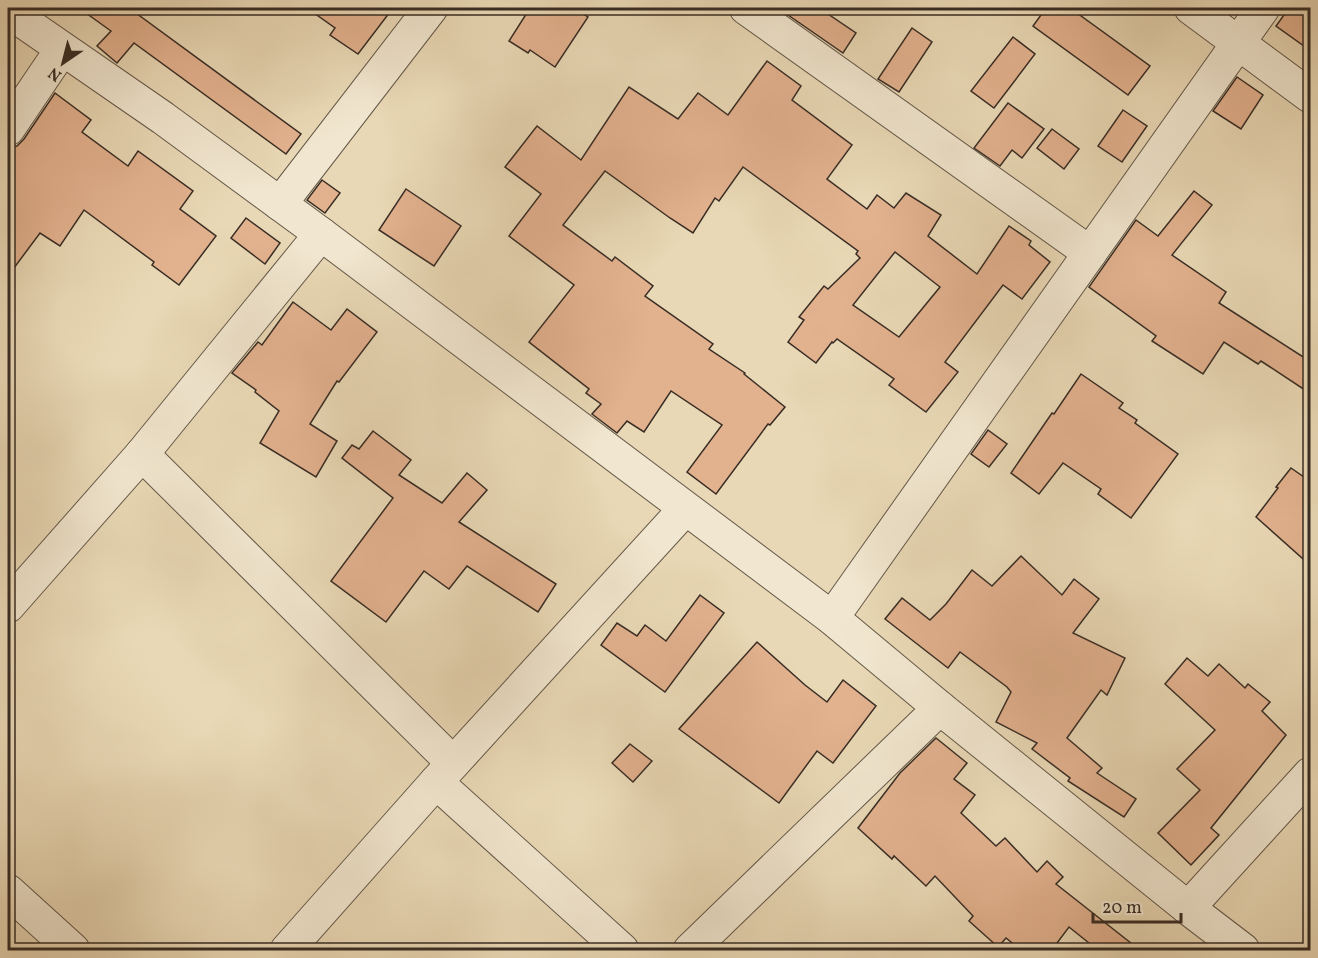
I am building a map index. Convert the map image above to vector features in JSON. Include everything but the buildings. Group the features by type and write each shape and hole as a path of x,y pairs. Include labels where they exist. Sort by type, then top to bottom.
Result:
{"street":[{"path":"280,204 431,8"},
{"path":"746,8 1090,253"},
{"path":"1191,8 1311,96"},
{"path":"831,618 1263,8"},
{"path":"8,11 163,118 321,234 831,618 1188,908 1226,945"},
{"path":"8,129 62,49"},
{"path":"8,606 141,454 321,234"},
{"path":"141,454 445,772 622,951"},
{"path":"287,951 445,772 685,509"},
{"path":"690,951 940,708"},
{"path":"1188,908 1311,774"},
{"path":"8,891 73,951"}]}
